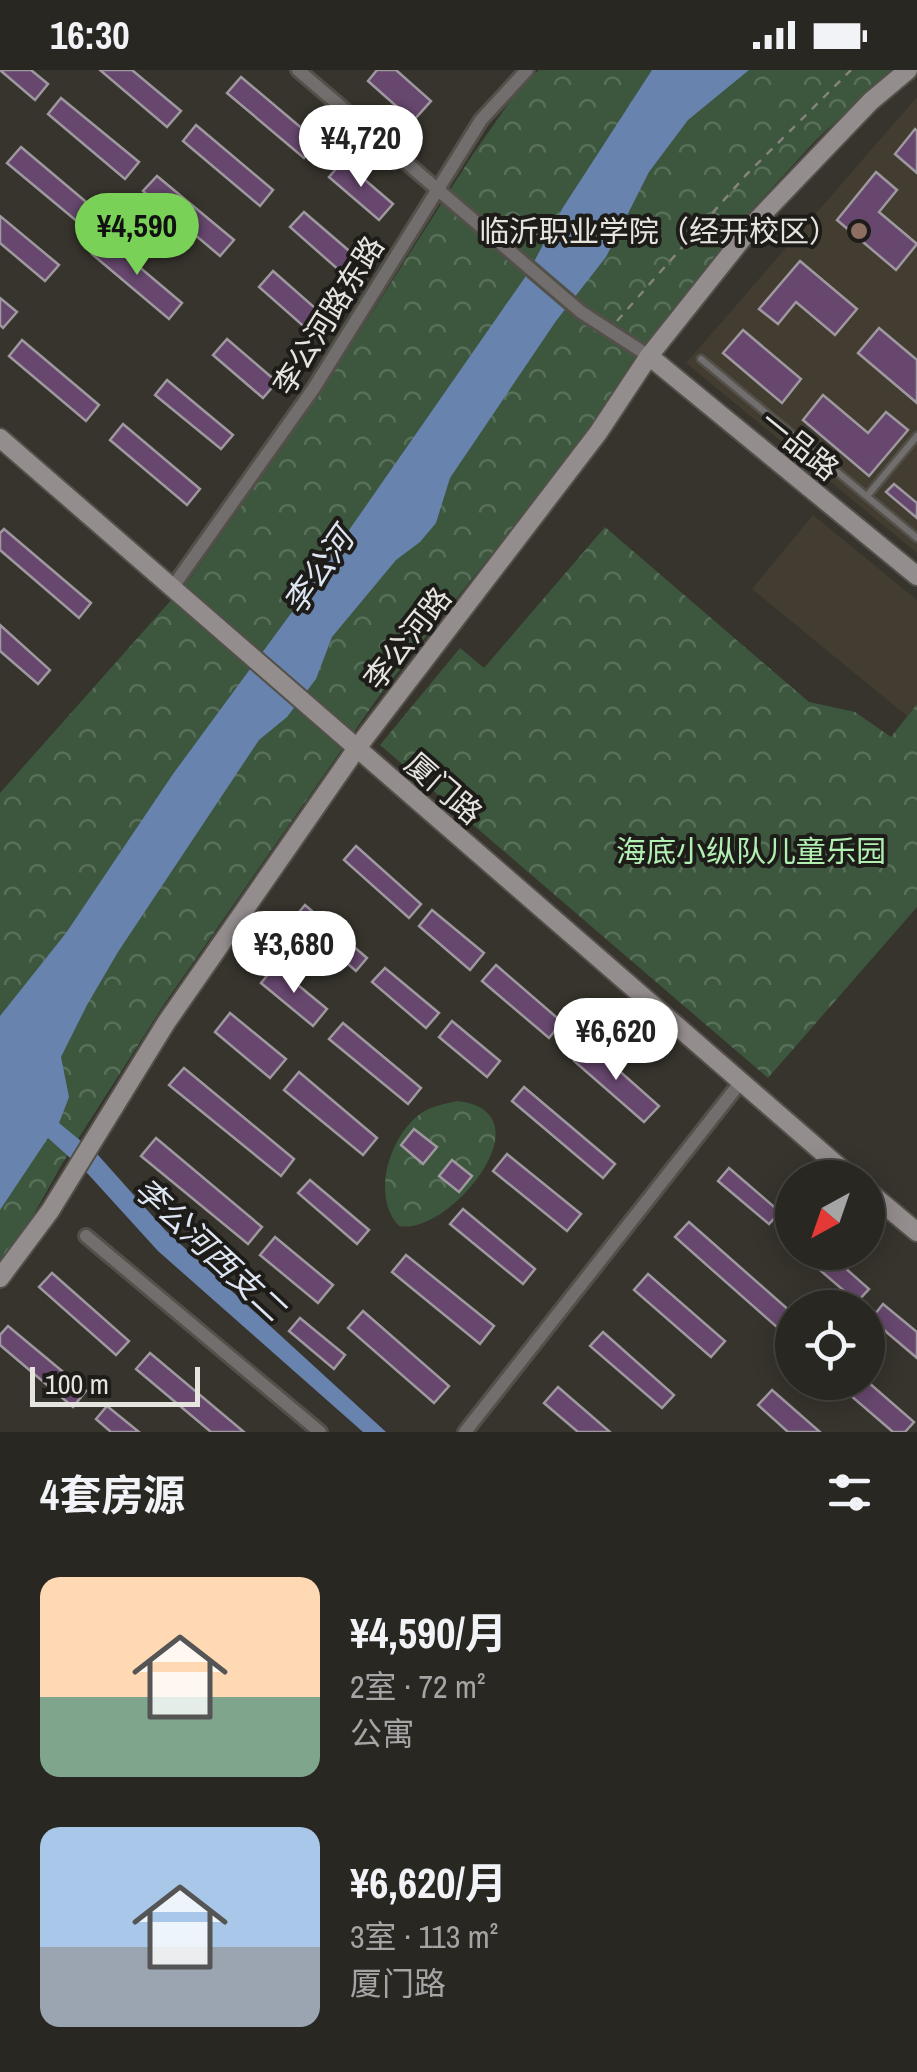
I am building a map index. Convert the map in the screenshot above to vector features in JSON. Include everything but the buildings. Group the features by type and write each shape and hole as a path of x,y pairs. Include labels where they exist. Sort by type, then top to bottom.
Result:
{"street":[{"path":"298,70 522,264 608,332 649,356"},
{"name":"李公河路东路","path":"172,588 314,388 481,120 528,70"},
{"name":"李公河路","path":"0,1278 50,1211 166,1023 357,748 598,434 649,356 758,219 859,113 908,70"},
{"name":"一品路","path":"649,356 917,576"},
{"name":"厦门路","path":"0,438 831,1160"},
{"path":"465,1432 740,1082"},
{"path":"885,1205 917,1232"},
{"path":"86,1236 320,1432"}],"lane":[{"path":"700,359 917,538"},
{"path":"867,496 917,436"}],"path":[{"path":"608,332 746,175 851,70"}],"shaded area":[{"name":"临沂职业学院（经开校区）","path":"917,97 917,553 686,363"},
{"path":"813,515 917,600 917,704 907,716 752,589"}],"green space":[{"path":"539,70 891,70 814,142 750,212 631,363 594,425 379,696 165,1003 62,1164 25,1230 0,1262 0,793 189,580 320,394 473,154 521,86"},
{"name":"海底小纵队儿童乐园","path":"605,527 809,702 855,712 891,737 917,704 917,907 768,1078 380,745 460,648 484,668"},
{"path":"457,1101 484,1110 495,1126 493,1148 465,1193 443,1212 420,1224 399,1226 386,1200 392,1152 420,1114"}],"water":[{"path":"652,70 749,70 688,120 649,172 606,257 556,321 450,478 436,523 420,542 396,560 332,637 316,679 287,717 259,740 118,952 61,1057 69,1097 59,1123 98,1155 165,1230 386,1432 363,1432 158,1251 88,1174 48,1138 0,1210 0,1016 66,933 173,774 292,612 528,273 562,209"}],"place":[{"name":"临沂职业学院（经开校区）","path":"859,231"}],"water label":[{"name":"李公河","path":"318,571"},
{"name":"李公河西支二","path":"210,1249"}]}
